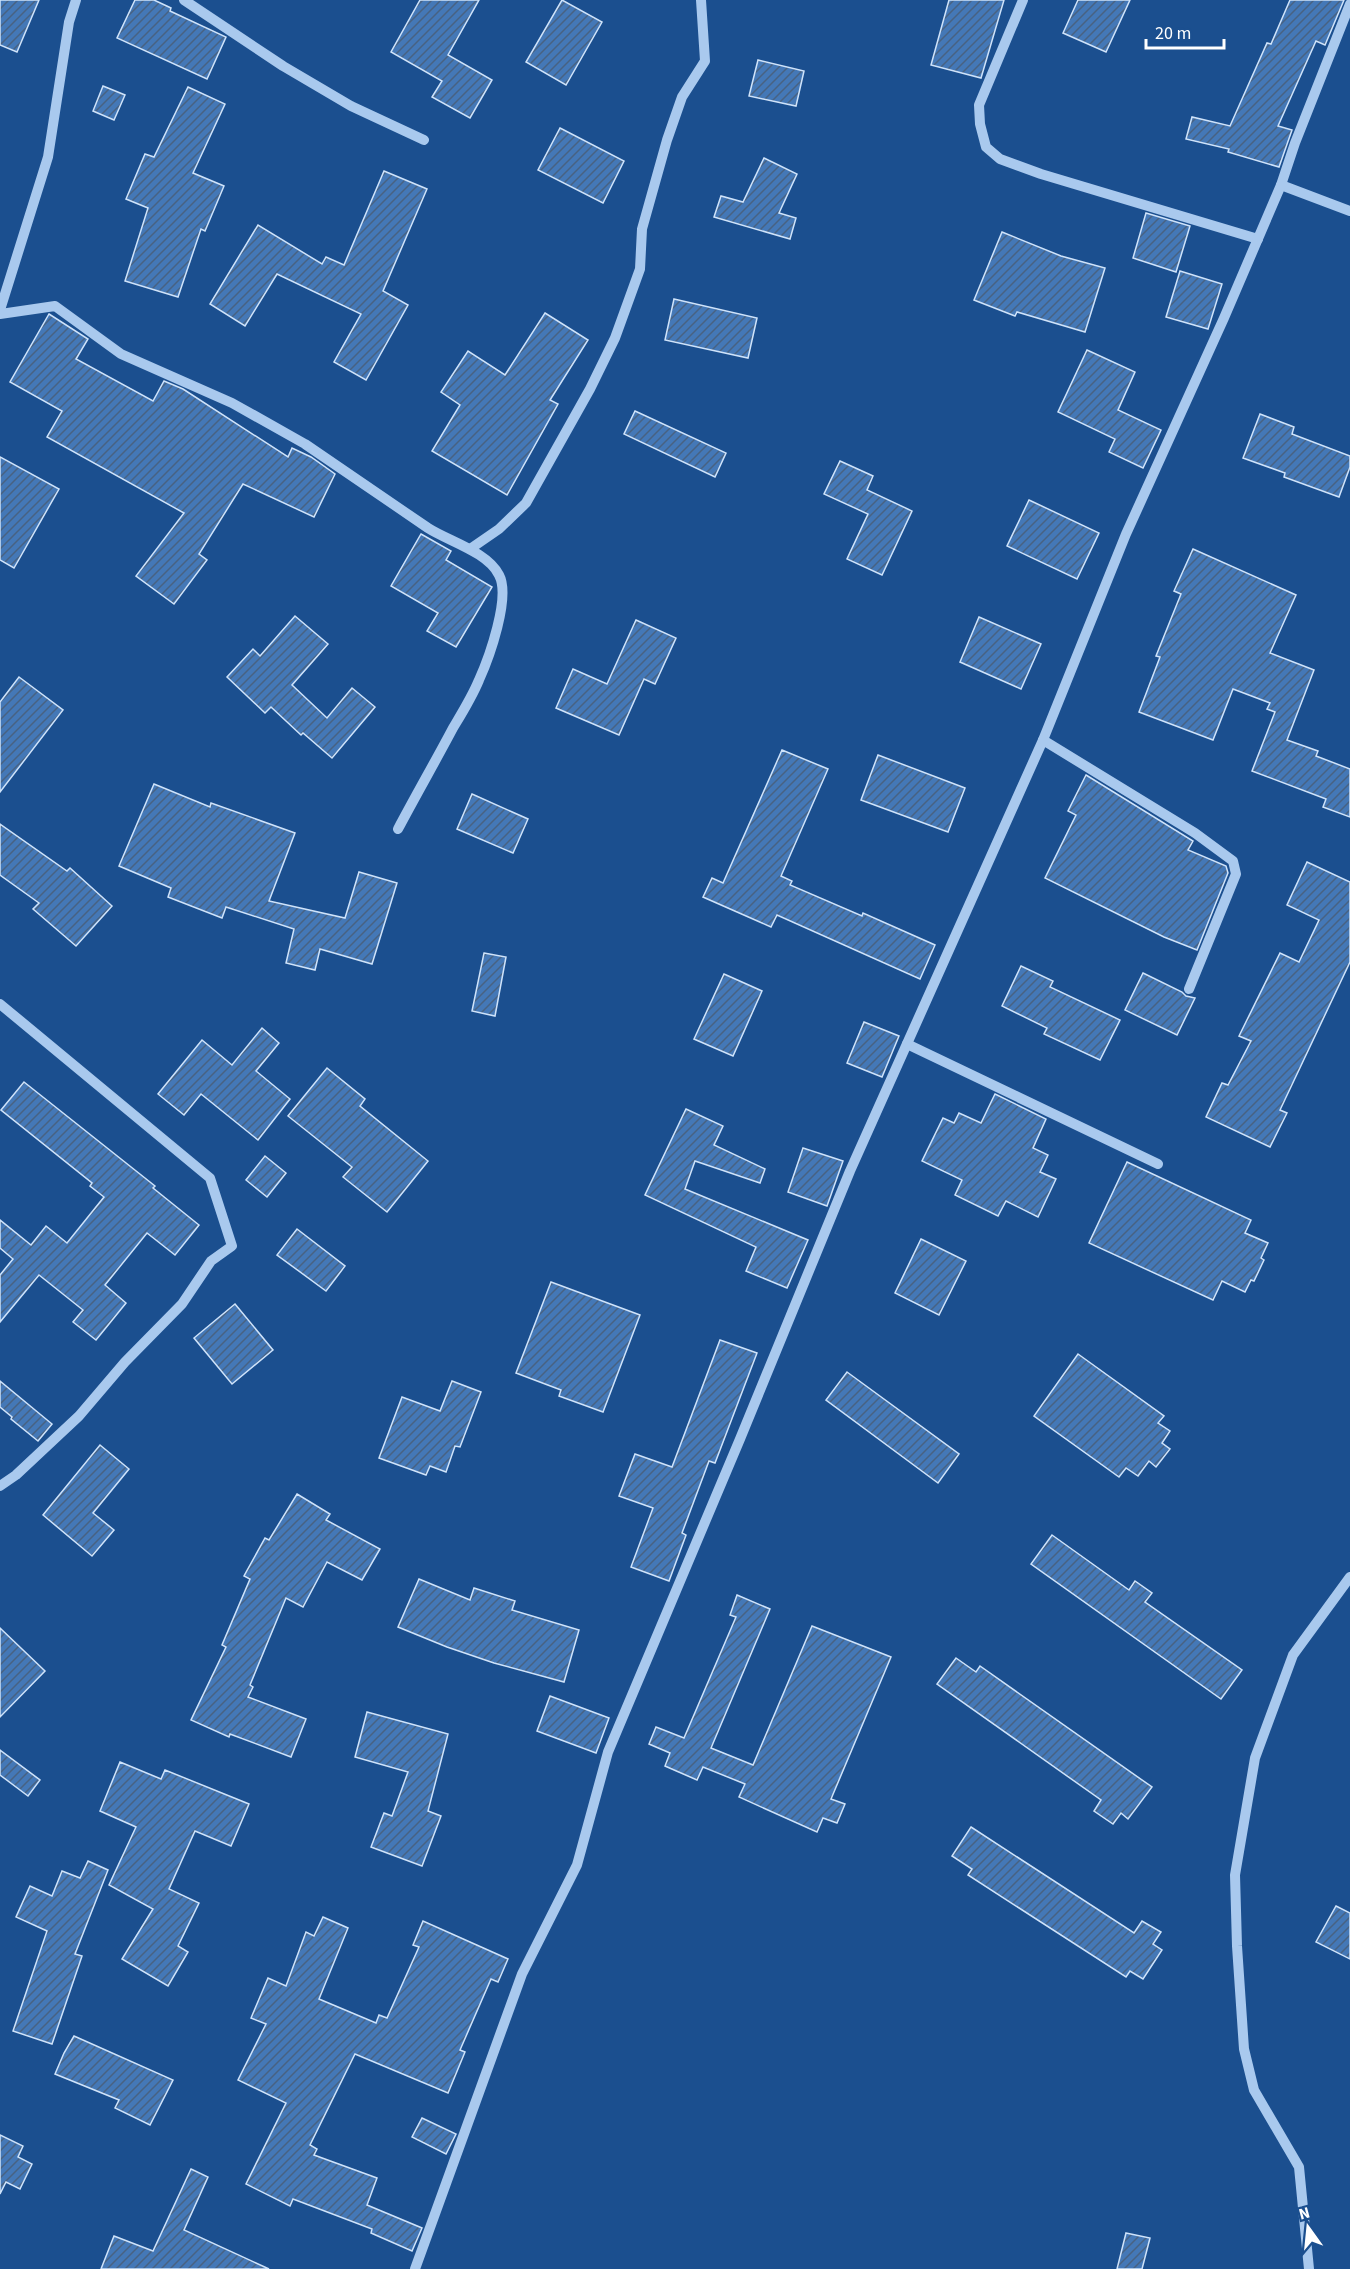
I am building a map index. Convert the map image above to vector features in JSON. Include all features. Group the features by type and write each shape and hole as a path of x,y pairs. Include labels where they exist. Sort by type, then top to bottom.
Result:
{"street":[{"path":"76,0 69,22 48,158 0,312 55,306 121,354 232,403 305,444 428,528 470,549 487,561 499,574 504,592 503,609 479,680 398,829"},
{"path":"184,0 283,66 341,100 424,140"},
{"path":"470,549 499,530 526,503 590,389 615,338 640,269 642,229 682,97 705,62 701,0"},
{"path":"1023,0 979,105 980,124 986,147 1000,159 1041,174 1258,239"},
{"path":"415,2269 522,1974 577,1865 608,1752 850,1171 1043,740 1126,534 1281,185 1295,142 1350,4"},
{"path":"1281,185 1350,211"},
{"path":"1043,740 1195,833 1233,861 1236,874 1189,989"},
{"path":"0,1004 210,1178 232,1246 211,1261 182,1304 126,1362 79,1416 16,1475 0,1486"},
{"path":"907,1044 1158,1164"},
{"path":"1309,2269 1299,2167 1254,2090 1244,2049 1235,1875 1255,1758 1293,1655 1350,1578"}],"building":[{"path":"0,0 39,0 17,52 0,45"},
{"path":"135,0 154,0 171,8 170,11 226,37 207,79 117,38"},
{"path":"420,0 479,0 448,55 492,80 470,118 432,97 442,81 391,52"},
{"path":"562,0 602,22 566,85 526,62"},
{"path":"949,0 1004,0 981,78 931,65"},
{"path":"1078,0 1130,0 1106,52 1063,33"},
{"path":"1290,0 1344,0 1325,45 1316,41 1278,126 1292,130 1279,167 1228,152 1229,149 1186,139 1192,117 1230,126 1267,43 1271,44"},
{"path":"758,60 804,71 796,106 749,96"},
{"path":"103,86 125,95 114,120 93,111"},
{"path":"188,87 225,104 193,173 224,186 205,231 201,229 178,297 125,281 148,208 126,199 145,154 154,157"},
{"path":"560,128 624,161 603,203 538,170"},
{"path":"764,158 797,174 779,213 796,218 790,239 714,217 721,196 743,202"},
{"path":"384,171 427,189 383,291 408,305 366,380 334,362 361,314 277,274 245,326 210,304 258,225 322,264 326,257 344,265"},
{"path":"1146,213 1190,226 1176,272 1133,258"},
{"path":"1002,232 1061,256 1105,268 1085,332 1017,312 1015,316 974,300"},
{"path":"1180,271 1222,284 1208,329 1166,317"},
{"path":"674,299 757,318 748,358 665,340"},
{"path":"545,313 588,340 550,400 558,404 507,495 432,451 460,405 441,392 468,351 505,375"},
{"path":"49,314 88,339 76,359 153,401 164,381 183,389 288,457 292,448 311,457 335,474 314,517 243,484 199,554 207,560 174,604 136,576 184,513 47,437 62,411 10,382"},
{"path":"1087,350 1135,372 1118,410 1161,430 1143,468 1109,452 1115,439 1058,412"},
{"path":"635,411 726,453 715,477 624,434"},
{"path":"1260,414 1294,427 1292,434 1350,456 1350,467 1339,497 1284,477 1285,473 1243,458"},
{"path":"0,457 59,489 14,568 0,560"},
{"path":"840,461 873,476 867,490 912,511 882,575 847,559 868,514 824,494"},
{"path":"1029,500 1099,533 1077,579 1007,546"},
{"path":"421,534 451,551 446,560 492,587 456,647 427,631 438,613 391,586"},
{"path":"1193,549 1296,595 1270,653 1314,670 1287,740 1318,751 1316,756 1350,769 1350,817 1323,807 1326,799 1252,771 1275,712 1267,709 1270,703 1233,689 1213,740 1139,712 1160,657 1156,656 1181,594 1174,591"},
{"path":"295,616 328,644 292,685 327,718 352,688 375,707 332,758 303,733 301,735 271,707 265,713 227,677 253,649 260,656"},
{"path":"979,617 1041,644 1021,689 960,662"},
{"path":"636,620 676,638 655,684 644,679 619,735 556,708 573,669 607,684"},
{"path":"19,677 63,710 0,792 0,702"},
{"path":"782,750 828,769 781,876 792,881 790,885 862,916 863,913 935,945 920,979 777,915 771,927 703,897 712,878 723,883"},
{"path":"878,755 965,788 948,832 861,800"},
{"path":"1086,775 1193,841 1188,850 1226,866 1228,873 1197,950 1164,937 1045,878 1076,815 1068,811"},
{"path":"154,784 210,807 211,803 295,833 269,901 345,918 359,872 397,883 372,964 320,949 315,970 286,963 294,929 226,907 222,918 168,897 171,888 119,866"},
{"path":"472,794 528,819 513,853 457,829"},
{"path":"0,824 67,871 70,868 112,906 76,946 33,909 39,903 0,875"},
{"path":"1307,862 1350,882 1350,962 1280,1110 1287,1113 1270,1147 1206,1117 1222,1083 1228,1085 1251,1041 1239,1036 1280,953 1299,962 1319,920 1287,905"},
{"path":"484,953 506,957 495,1016 472,1011"},
{"path":"1021,966 1053,981 1050,987 1120,1020 1100,1060 1044,1034 1047,1028 1002,1006"},
{"path":"1143,973 1186,996 1195,998 1177,1035 1125,1010"},
{"path":"724,974 762,991 733,1056 694,1039"},
{"path":"864,1022 899,1036 882,1077 847,1063"},
{"path":"262,1028 279,1043 256,1071 290,1099 258,1140 201,1094 184,1115 158,1094 202,1040 232,1065"},
{"path":"327,1068 365,1099 360,1106 428,1161 387,1212 343,1177 352,1167 288,1116"},
{"path":"24,1082 155,1186 153,1188 199,1225 175,1255 147,1233 105,1285 126,1303 96,1340 73,1322 83,1310 39,1275 0,1322 0,1275 13,1259 0,1248 0,1220 31,1245 46,1226 67,1243 104,1197 90,1186 92,1183 1,1110"},
{"path":"995,1094 1046,1119 1033,1148 1048,1155 1040,1172 1056,1179 1038,1217 1006,1201 998,1216 955,1195 962,1180 922,1161 943,1118 954,1123 959,1113 981,1123"},
{"path":"686,1109 723,1126 714,1145 765,1169 760,1183 695,1161 685,1189 808,1240 787,1288 746,1271 756,1247 645,1195"},
{"path":"803,1148 843,1161 827,1206 788,1192"},
{"path":"265,1156 286,1173 267,1197 246,1180"},
{"path":"1127,1162 1251,1220 1245,1233 1268,1243 1261,1258 1264,1260 1254,1281 1251,1280 1245,1292 1222,1281 1213,1300 1089,1243"},
{"path":"297,1229 345,1266 326,1291 277,1255"},
{"path":"921,1239 966,1261 939,1315 895,1293"},
{"path":"551,1282 640,1315 603,1412 559,1396 561,1390 516,1373"},
{"path":"235,1304 273,1350 232,1384 194,1338"},
{"path":"720,1340 757,1353 715,1463 709,1461 682,1533 686,1535 669,1581 631,1567 653,1508 619,1496 635,1454 672,1467"},
{"path":"1078,1354 1164,1416 1158,1423 1170,1431 1162,1443 1170,1449 1156,1467 1149,1461 1138,1476 1126,1468 1119,1477 1034,1416"},
{"path":"847,1372 959,1454 938,1483 826,1400"},
{"path":"0,1381 52,1424 38,1441 0,1407"},
{"path":"452,1381 481,1392 460,1447 455,1446 446,1472 430,1466 426,1475 379,1458 402,1397 440,1411"},
{"path":"100,1445 129,1469 93,1513 114,1530 92,1556 43,1515"},
{"path":"297,1494 330,1514 326,1520 380,1549 362,1580 327,1562 303,1607 286,1598 250,1685 253,1687 248,1697 306,1719 291,1757 230,1734 229,1737 191,1720 226,1647 222,1645 250,1579 244,1576 265,1538 269,1540"},
{"path":"1052,1535 1129,1590 1135,1581 1152,1593 1145,1602 1242,1670 1221,1699 1031,1564"},
{"path":"419,1579 470,1600 474,1588 515,1601 512,1610 579,1630 564,1682 494,1663 398,1627"},
{"path":"737,1595 770,1609 711,1748 753,1765 812,1626 891,1657 831,1799 845,1804 837,1823 823,1818 817,1832 739,1797 745,1784 703,1767 697,1780 665,1766 670,1753 649,1744 656,1727 684,1738 736,1617 730,1615"},
{"path":"0,1628 45,1671 0,1717"},
{"path":"956,1658 976,1672 980,1666 1152,1787 1128,1819 1121,1813 1113,1824 1094,1811 1101,1800 937,1684"},
{"path":"550,1696 609,1718 596,1753 537,1731"},
{"path":"367,1712 448,1734 428,1811 441,1816 422,1866 371,1847 384,1813 392,1816 408,1772 355,1757"},
{"path":"0,1750 40,1780 28,1796 0,1775"},
{"path":"120,1762 161,1779 165,1770 249,1804 231,1846 195,1831 169,1889 199,1903 178,1946 188,1952 168,1986 122,1959 153,1909 109,1885 136,1827 100,1811"},
{"path":"971,1827 1134,1933 1142,1921 1161,1932 1153,1944 1162,1950 1143,1979 1130,1971 1126,1977 968,1875 972,1869 952,1856"},
{"path":"88,1861 108,1870 75,1954 82,1956 52,2044 13,2031 47,1931 16,1917 30,1886 52,1896 62,1871 80,1878"},
{"path":"1336,1906 1350,1913 1350,1959 1316,1942"},
{"path":"323,1917 348,1928 319,1999 376,2023 379,2015 387,2018 419,1947 413,1945 423,1921 508,1959 498,1982 491,1979 460,2050 465,2052 448,2093 355,2054 310,2145 317,2149 314,2155 377,2178 367,2205 422,2228 412,2251 371,2233 372,2229 293,2199 290,2206 246,2184 286,2103 238,2080 266,2024 251,2018 268,1978 286,1986 306,1932 314,1936"},
{"path":"74,2036 173,2080 150,2125 115,2108 119,2100 55,2074"},
{"path":"422,2118 456,2134 446,2154 412,2137"},
{"path":"0,2135 23,2146 18,2157 32,2164 20,2189 6,2182 0,2194"},
{"path":"191,2169 208,2177 184,2230 269,2269 101,2269 114,2236 153,2251"},
{"path":"1126,2233 1150,2238 1142,2269 1117,2269"}]}
